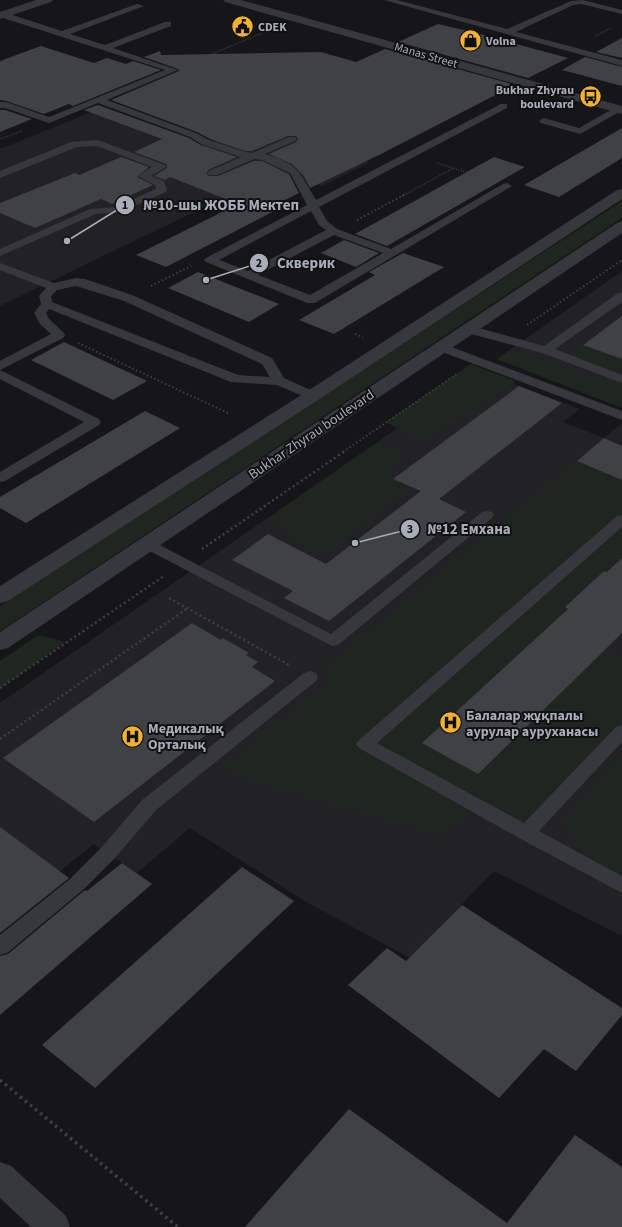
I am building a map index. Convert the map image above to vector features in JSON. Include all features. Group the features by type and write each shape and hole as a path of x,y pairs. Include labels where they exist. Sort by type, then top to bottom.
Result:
{"street":[{"path":"1,16 47,0"},
{"name":"Manas Street","path":"230,0 620,110"},
{"path":"0,596 312,396 622,193"},
{"name":"Bukhar Zhyrau boulevard","path":"0,643 622,226"},
{"path":"0,1177 54,1227"}],"lane":[{"path":"388,0 622,63"},
{"path":"407,5 420,0"},
{"path":"508,32 571,3 581,2 622,12"},
{"path":"62,34 140,6"},
{"path":"1,16 173,70"},
{"path":"105,48 168,24"},
{"path":"2,106 49,120 173,70"},
{"path":"98,100 193,134 206,142 244,155 264,157 282,164 294,171 323,223 332,231 392,253"},
{"path":"504,106 210,260 311,300 507,186"},
{"path":"544,121 580,131 620,110"},
{"path":"214,173 292,139"},
{"path":"0,175 75,144 98,143 161,167 143,176 160,182 162,190 117,210 94,211 0,253"},
{"path":"249,275 332,231"},
{"path":"0,266 53,287"},
{"path":"47,304 45,296 53,287 66,283 85,283 128,298 267,361 279,381"},
{"path":"546,350 622,296"},
{"path":"47,304 236,379 279,381 312,396"},
{"path":"0,366 59,335 44,321 40,313 47,304"},
{"path":"468,329 546,350 622,379"},
{"path":"441,347 622,416"},
{"path":"0,374 94,422 0,478"},
{"path":"147,544 332,641 487,516"},
{"path":"622,519 365,744 622,885"},
{"path":"0,946 77,884 108,853 149,805 310,677"},
{"path":"526,833 622,731"}],"path":[{"path":"173,70 274,29"},
{"path":"412,154 507,186"},
{"path":"332,231 354,222 454,168"},
{"path":"506,340 622,260"},
{"path":"59,335 230,414"},
{"path":"0,688 476,360"},
{"path":"169,598 310,677"},
{"path":"0,739 188,608"},
{"path":"0,1080 178,1227"}],"shaded area":[{"path":"99,109 202,146 274,113 326,146 370,162 322,186 271,167 211,193 223,198 0,306 0,149"},
{"path":"622,201 622,218 0,631 0,606"},
{"path":"622,271 622,408 497,359"},
{"path":"583,345 622,359 622,373 568,355"},
{"path":"510,350 551,362 591,381 615,379 622,381 622,408 497,359"},
{"path":"471,364 515,381 514,384 420,441 386,422"},
{"path":"480,371 580,409 563,422 604,438 622,423 622,936 494,871 410,958 308,903 190,828 137,873 94,844 60,871 0,931 0,703"},
{"path":"378,442 402,457 384,474 410,486 322,554 304,546 270,517"},
{"path":"577,461 622,480 622,558 607,572 604,571 565,607 568,609 423,742 478,774 605,649 622,657 622,731 526,833 476,805 442,834 270,785 223,768 336,677 324,670"},
{"path":"38,635 66,642 0,688 0,661"},
{"path":"622,756 622,874 597,863 561,822"}],"building":[{"path":"438,24 568,58 528,78 398,42"},
{"path":"622,38 622,58 596,52"},
{"path":"41,46 94,63 107,58 126,64 133,61 161,70 73,106 69,104 44,114 0,100 0,61"},
{"path":"385,49 515,85 381,154 310,188 303,175 292,164 269,154 296,142 298,139 296,136 288,136 252,151 245,151 210,139 197,132 111,100 179,71 178,69 144,57 160,51 161,55 321,52 356,62"},
{"path":"585,57 622,67 622,86 562,70"},
{"path":"98,105 189,138 201,145 237,157 208,170 207,174 209,176 218,176 254,161 262,161 289,174 299,193 273,206 280,208 166,267 136,255 238,204 170,177 165,180 154,176 167,168 166,164 134,152 162,139 84,110"},
{"path":"0,110 5,110 32,119 0,132"},
{"path":"622,128 622,158 559,197 524,185"},
{"path":"121,157 149,167 137,177 153,185 112,204 101,199 35,228 0,213 0,203 75,173 79,175"},
{"path":"494,157 525,167 387,246 355,234"},
{"path":"344,240 379,253 356,267 321,253"},
{"path":"403,253 444,267 334,334 299,320 375,275 369,272"},
{"path":"198,272 279,304 249,322 168,288"},
{"path":"622,316 622,359 583,345"},
{"path":"64,342 147,381 113,400 31,360"},
{"path":"519,386 562,403 439,499 466,512 329,621 284,598 293,591 232,560 268,534 326,564 421,491 393,479"},
{"path":"145,411 180,428 26,523 0,508 0,497"},
{"path":"604,438 622,446 622,480 577,461"},
{"path":"622,558 622,633 478,774 422,743 568,609 565,607 604,571 607,572"},
{"path":"192,623 221,640 223,638 249,653 246,655 258,662 252,667 275,681 94,822 3,758"},
{"path":"0,827 69,878 0,933"},
{"path":"122,863 152,884 0,1015 0,956 8,954 85,890 87,891"},
{"path":"242,867 294,901 95,1088 42,1045"},
{"path":"462,905 622,1008 622,1015 576,1071 544,1049 499,1098 348,985 387,948 406,961"},
{"path":"349,1109 507,1223 575,1135 622,1167 622,1227 245,1227"}],"place":[{"name":"CDEK","path":"242,27"},
{"name":"Volna","path":"470,41"},
{"name":"Bukhar Zhyrau boulevard","path":"590,97"},
{"name":"№10-шы ЖОББ Мектеп","path":"67,241"},
{"name":"Скверик","path":"206,280"},
{"name":"№12 Емхана","path":"355,543"},
{"name":"Балалар жұқпалы аурулар ауруханасы","path":"451,723"},
{"name":"Медикалық Орталық","path":"132,736"}]}
